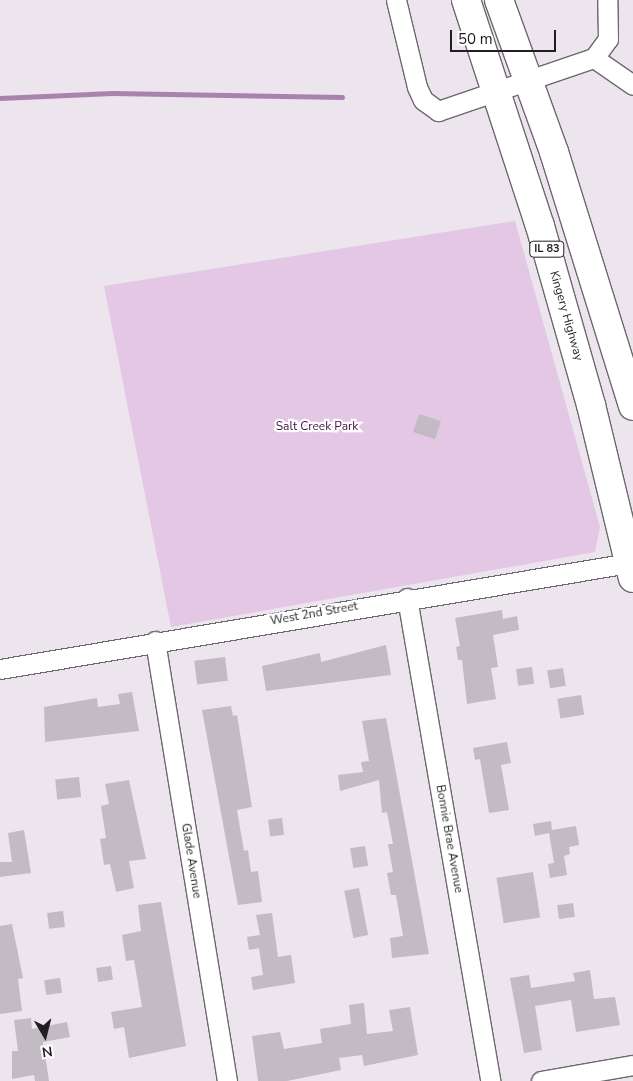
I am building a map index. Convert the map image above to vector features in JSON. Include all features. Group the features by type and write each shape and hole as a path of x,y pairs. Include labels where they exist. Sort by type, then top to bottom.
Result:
{"highway":[{"name":"Kingery Highway","path":"466,0 497,94 591,405 631,571"},
{"name":"IL 83","path":"500,0 529,83 633,406"}],"street":[{"path":"396,0 417,87 431,107 448,110 529,83 594,58 608,39 607,0"},
{"path":"594,58 633,85"},
{"name":"West 2nd Street","path":"0,668 407,598 631,571"},
{"name":"Bonnie Brae Avenue","path":"407,598 490,1081"},
{"name":"Glade Avenue","path":"155,641 227,1081"},
{"path":"540,1081 633,1066"}],"green space":[{"name":"Salt Creek Park","path":"515,221 600,527 595,552 171,627 104,286"}],"building":[{"path":"419,414 441,421 435,439 413,432"},
{"path":"502,610 503,619 517,616 519,630 493,635 498,667 491,668 496,699 467,704 462,660 458,660 456,647 460,646 455,618"},
{"path":"386,645 391,675 266,691 262,666 320,653 321,662"},
{"path":"225,657 228,681 197,685 194,661"},
{"path":"532,667 534,684 518,686 516,669"},
{"path":"563,668 566,686 550,688 547,671"},
{"path":"132,692 139,731 45,742 44,707 97,698 98,707 120,704 118,694"},
{"path":"581,695 584,715 560,719 557,699"},
{"path":"231,706 233,716 237,715 252,807 237,810 244,851 248,850 251,872 258,871 262,902 238,905 202,710"},
{"path":"386,718 429,954 392,958 390,938 403,936 396,895 391,895 387,873 393,872 388,844 393,844 387,812 382,813 379,780 340,791 338,775 363,772 361,762 369,761 362,721"},
{"path":"507,742 511,763 501,765 509,810 489,813 480,759 475,760 473,748"},
{"path":"79,777 81,797 57,799 55,780"},
{"path":"129,780 146,859 129,861 134,888 116,892 110,864 104,865 100,839 106,838 101,806 109,804 105,784"},
{"path":"282,818 284,835 270,837 268,820"},
{"path":"551,821 552,830 576,826 579,845 569,847 570,854 564,856 567,875 550,878 548,864 554,863 549,833 535,836 533,824"},
{"path":"24,830 31,873 0,877 0,862 12,862 8,833"},
{"path":"365,846 368,866 353,868 350,848"},
{"path":"533,872 540,917 504,923 496,878"},
{"path":"359,888 368,935 353,938 344,891"},
{"path":"161,902 186,1046 129,1058 124,1027 114,1029 111,1012 142,1007 134,960 126,961 122,935 141,931 138,905"},
{"path":"573,903 575,917 559,919 557,905"},
{"path":"63,911 65,927 49,929 47,913"},
{"path":"272,913 278,957 291,955 295,983 253,990 251,977 263,975 259,948 249,950 247,937 260,935 256,915"},
{"path":"12,924 23,978 18,979 22,1011 0,1014 0,926"},
{"path":"111,966 113,980 98,982 96,968"},
{"path":"590,970 594,999 615,997 620,1025 576,1032 571,1000 535,1006 542,1050 524,1053 510,978 529,975 531,988 575,981 573,973"},
{"path":"60,978 62,993 46,995 44,980"},
{"path":"364,1003 367,1034 393,1031 389,1010 410,1007 418,1055 364,1066 362,1055 339,1058 341,1070 287,1081 258,1081 252,1036 280,1032 284,1049 322,1043 320,1029 351,1024 349,1005"},
{"path":"31,1018 32,1029 67,1022 70,1037 43,1042 49,1081 35,1081 34,1075 12,1079 12,1051 18,1051 14,1020"}],"waterway":[{"path":"0,98 112,93 342,97"}]}
